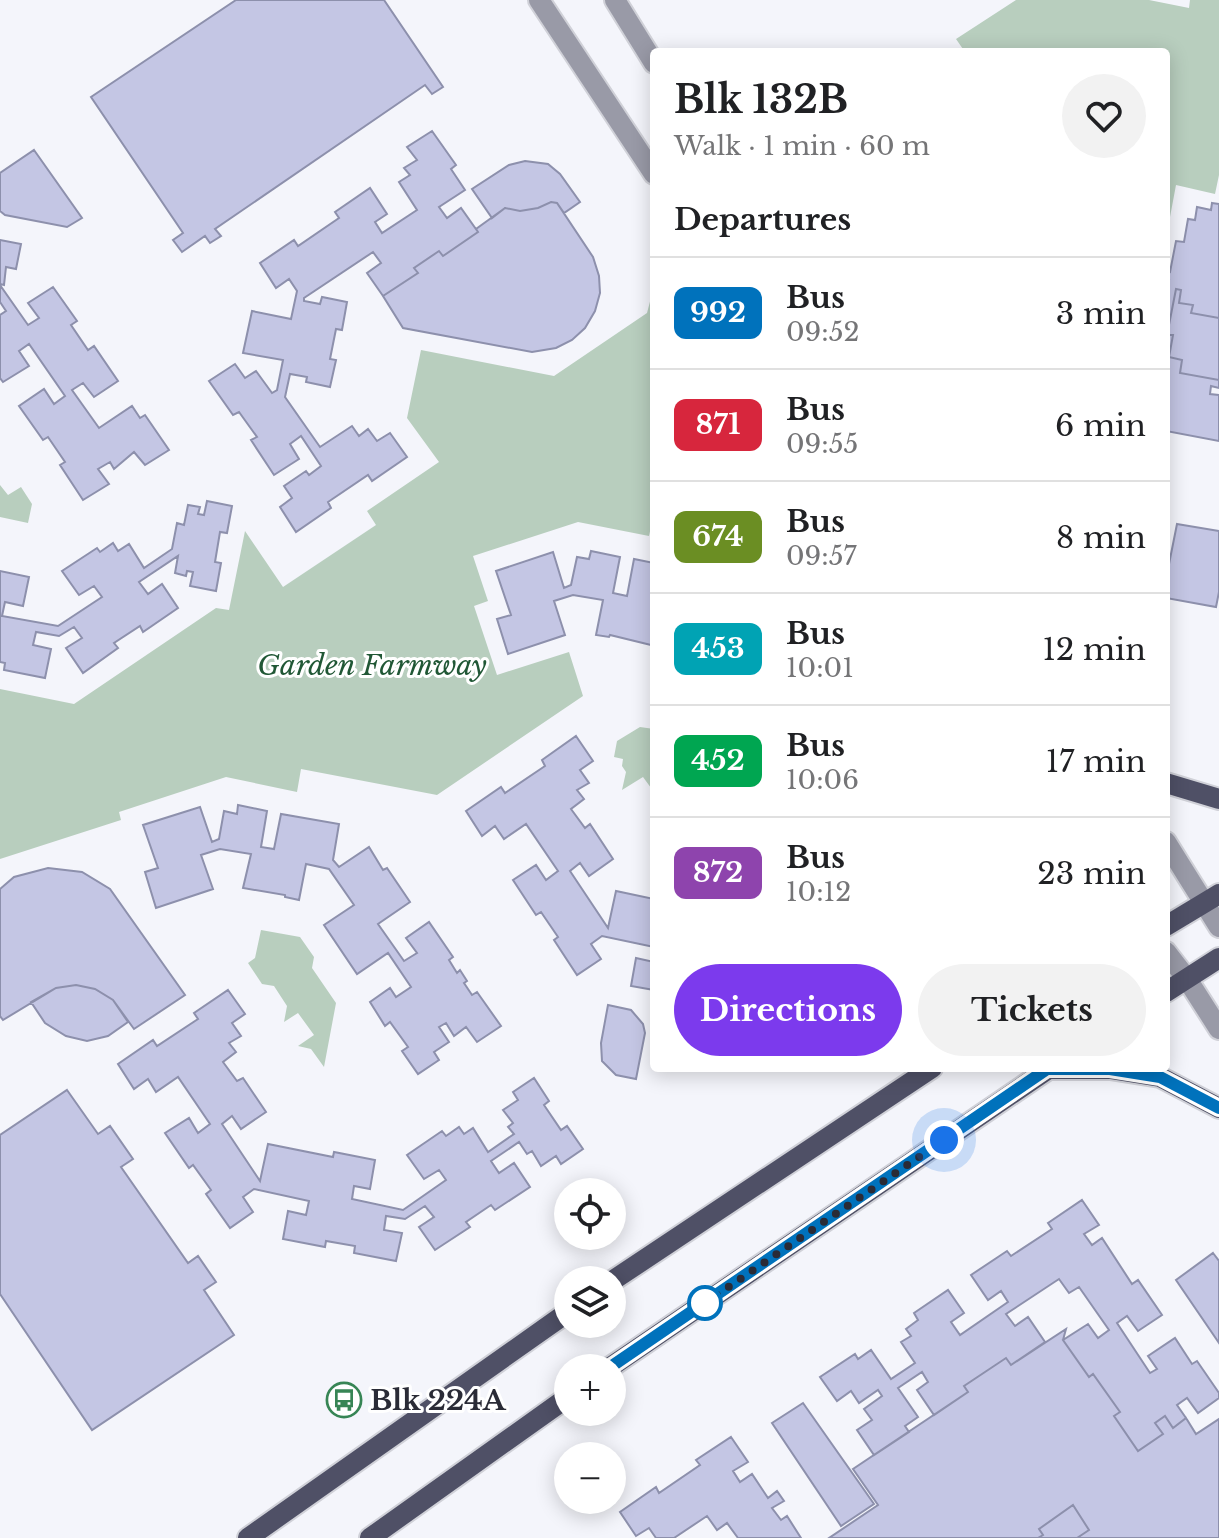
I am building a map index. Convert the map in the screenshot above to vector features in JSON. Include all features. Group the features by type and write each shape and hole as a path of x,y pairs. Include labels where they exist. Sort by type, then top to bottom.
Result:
{"main road":[{"path":"1170,784 1219,799"},
{"path":"1170,924 1211,899"},
{"path":"1170,990 1219,958"},
{"path":"626,1272 926,1072"},
{"path":"626,1356 1044,1072"},
{"path":"1129,1072 1160,1077 1219,1108"},
{"path":"248,1538 554,1322"},
{"path":"370,1538 554,1407"}],"street":[{"path":"539,0 650,168"},
{"path":"615,0 650,57"},
{"path":"1170,847 1211,899 1219,927"},
{"path":"1170,957 1219,1029"}],"green space":[{"path":"1016,0 1149,0 1189,8 1190,0 1219,0 1219,175 1215,194 1176,185 1170,217 1170,48 962,48 956,39"},
{"name":"Garden Farmway","path":"650,302 649,536 578,522 473,556 488,601 474,606 497,675 569,652 583,696 437,795 301,769 297,792 226,777 119,812 121,820 0,859 0,689 74,704 216,608 229,610 245,531 283,587 376,525 367,511 439,462 407,418 421,350 554,376 647,313"},
{"path":"0,485 8,495 21,487 32,504 28,523 0,517"},
{"path":"640,727 650,728 650,787 643,777 622,790 626,772 622,766 623,759 614,757 617,741"},
{"path":"261,930 300,937 314,957 312,968 336,1003 324,1067 311,1049 298,1046 314,1035 298,1013 284,1022 287,1006 274,986 262,984 248,963 255,958"}],"building":[{"path":"236,0 384,0 443,87 432,94 425,85 215,229 221,236 210,243 205,236 182,252 173,240 183,233 91,97"},
{"path":"432,131 456,165 451,169 465,190 439,207 447,218 461,208 478,232 443,256 439,251 414,268 418,273 383,296 367,273 381,263 373,252 304,298 304,301 320,304 322,297 347,302 342,330 336,329 330,359 336,360 330,387 306,382 307,377 290,374 285,397 320,447 352,426 359,436 368,429 377,441 390,433 407,457 372,481 368,475 328,502 331,508 296,532 280,507 292,498 284,486 306,471 309,475 321,466 301,436 290,444 299,459 274,475 251,440 257,437 239,412 233,415 209,381 235,364 245,378 256,371 272,393 277,390 283,360 243,353 252,311 291,319 297,291 289,279 276,288 260,263 294,240 298,246 339,218 335,212 370,188 387,214 375,222 382,233 417,210 399,182 410,175 404,168 417,160 407,147"},
{"path":"34,150 82,218 67,227 5,215 0,211 0,173"},
{"path":"525,161 548,164 560,174 580,202 564,213 557,203 551,202 520,211 505,208 492,218 472,189 509,165"},
{"path":"557,203 593,257 599,276 600,293 595,311 585,328 572,340 556,348 532,352 403,328 383,296 418,273 414,268 439,251 443,256 478,232 476,229 505,208 520,211"},
{"path":"1212,203 1219,204 1219,318 1191,313 1193,305 1179,303 1181,290 1176,289 1170,320 1170,272 1176,241 1184,242 1188,219 1195,220 1197,207 1211,210"},
{"path":"0,240 21,244 16,269 6,267 4,285 0,284"},
{"path":"0,285 28,325 39,318 28,303 53,287 77,321 71,325 88,350 94,346 118,381 94,397 83,383 72,390 99,428 132,406 140,418 145,415 169,450 145,465 134,452 114,469 110,462 98,469 109,484 83,500 60,465 65,462 48,437 43,440 19,406 44,389 54,404 65,396 29,344 19,351 29,366 3,382 0,378 0,315 6,311 0,302"},
{"path":"1176,289 1181,290 1179,303 1193,305 1191,313 1219,318 1219,380 1180,373 1182,360 1170,357 1173,335 1170,335"},
{"path":"1170,357 1182,360 1180,373 1219,380 1219,388 1211,386 1210,394 1219,395 1219,441 1170,432"},
{"path":"207,501 232,506 227,533 220,532 215,562 221,563 216,591 190,586 193,572 187,571 186,576 175,573 178,556 139,582 148,594 162,584 178,608 143,632 140,626 114,643 118,648 83,673 66,648 82,638 74,627 59,636 36,632 33,645 51,649 45,678 4,670 5,663 0,662 0,571 29,577 23,606 5,602 2,616 58,626 102,597 94,586 79,595 62,571 97,548 100,552 113,543 118,551 129,544 144,568 172,549 177,523 184,525 188,505 200,507 198,514 204,515"},
{"path":"1177,524 1219,531 1219,592 1216,607 1170,599 1170,559"},
{"path":"591,551 620,557 613,593 627,596 634,559 650,562 650,645 610,635 596,635 603,600 573,595 554,601 565,635 508,654 497,619 511,615 496,571 553,552 564,588 571,585 577,557 589,559"},
{"path":"576,736 593,761 580,770 589,783 577,790 584,799 571,809 585,828 590,824 613,859 589,876 580,863 570,871 608,928 616,891 650,898 650,946 602,936 591,944 601,959 577,975 554,940 558,937 541,912 536,915 513,880 536,865 546,880 558,871 526,824 504,839 495,826 482,836 466,811 501,787 505,793 545,766 542,760"},
{"path":"238,805 267,811 261,847 274,849 281,814 339,824 333,860 339,867 369,847 383,870 387,868 410,902 378,924 404,961 417,953 406,938 429,922 453,957 449,960 457,973 460,970 472,995 477,992 501,1026 477,1042 466,1027 454,1036 446,1023 439,1027 449,1042 434,1052 439,1060 418,1074 402,1051 408,1047 390,1022 385,1026 370,1002 390,988 396,997 411,987 388,953 357,974 324,925 354,905 329,869 306,864 299,900 243,888 251,854 220,849 201,855 213,889 156,908 145,872 158,868 143,825 200,807 212,842 219,839 224,811 237,814"},
{"path":"48,868 82,872 110,889 185,995 134,1029 113,1000 95,989 76,985 56,988 3,1020 0,1016 0,889 14,877"},
{"path":"636,958 650,961 650,989 631,986"},
{"path":"76,985 95,989 113,1000 128,1022 108,1036 87,1041 66,1036 45,1023 31,1002 56,988"},
{"path":"228,990 245,1014 232,1023 241,1036 229,1043 236,1052 223,1062 237,1081 243,1078 266,1112 241,1129 232,1116 222,1124 260,1181 268,1144 333,1157 334,1152 375,1160 370,1189 354,1186 352,1199 403,1210 446,1180 439,1170 424,1179 407,1155 442,1131 446,1136 459,1127 464,1134 473,1128 488,1152 514,1134 508,1127 513,1123 503,1110 518,1100 513,1092 534,1078 549,1101 544,1105 561,1130 567,1126 583,1149 561,1164 556,1156 541,1166 532,1151 527,1154 519,1142 491,1161 499,1173 514,1163 530,1187 495,1210 491,1205 466,1222 470,1227 435,1250 419,1227 434,1217 425,1206 405,1219 386,1216 384,1230 402,1233 396,1261 354,1253 355,1246 326,1241 325,1247 283,1239 288,1211 306,1215 309,1201 254,1189 243,1197 253,1212 230,1228 206,1194 211,1190 193,1165 189,1168 165,1133 189,1118 198,1133 210,1124 178,1077 156,1092 148,1079 134,1089 118,1064 153,1040 157,1046 198,1019 194,1013"},
{"path":"608,1005 631,1010 643,1024 645,1033 636,1079 616,1075 602,1061 601,1043"},
{"path":"67,1090 98,1134 110,1126 133,1159 121,1167 188,1263 198,1256 216,1282 204,1290 234,1335 92,1430 0,1294 0,1135"},
{"path":"1082,1200 1099,1225 1084,1234 1092,1245 1102,1238 1132,1284 1138,1280 1162,1315 1138,1331 1127,1316 1117,1323 1150,1373 1157,1369 1148,1356 1175,1338 1192,1364 1197,1361 1219,1393 1219,1398 1198,1413 1187,1398 1177,1405 1186,1418 1173,1428 1165,1416 1155,1423 1163,1434 1138,1451 1114,1416 1120,1412 1093,1374 1089,1377 1063,1340 1088,1324 1098,1338 1109,1330 1079,1287 1069,1293 1059,1279 1006,1314 1015,1326 1028,1317 1045,1342 1011,1365 1006,1358 964,1386 968,1392 934,1415 917,1390 928,1382 922,1372 898,1388 918,1417 905,1426 909,1432 874,1455 857,1430 872,1420 864,1409 882,1396 878,1390 859,1403 851,1391 837,1401 820,1377 855,1354 858,1359 871,1350 891,1379 915,1363 901,1342 911,1336 906,1329 918,1320 914,1313 948,1290 964,1313 951,1322 960,1335 1008,1302 1001,1291 988,1300 971,1275 1007,1251 1011,1256 1052,1229 1048,1223"},
{"path":"1213,1253 1219,1261 1219,1343 1176,1280"},
{"path":"1066,1329 1063,1340 1089,1377 1093,1374 1120,1412 1114,1416 1138,1451 1163,1434 1155,1423 1165,1416 1173,1428 1186,1418 1196,1434 1219,1419 1219,1538 829,1538 878,1505 853,1469 968,1392 964,1386 1006,1358 1011,1365"},
{"path":"803,1403 874,1504 841,1526 772,1423"},
{"path":"731,1437 748,1462 733,1471 740,1482 752,1474 768,1498 777,1491 784,1501 772,1508 781,1520 787,1516 801,1538 738,1538 727,1523 717,1530 707,1516 674,1538 656,1538 649,1528 636,1536 621,1514 626,1514 626,1508 656,1487 659,1493 700,1465 696,1460"},
{"path":"1073,1505 1089,1530 1077,1538 1038,1538 1043,1535 1039,1529"}],"bus line":[{"name":"992","path":"626,1356 1043,1072"},
{"name":"992","path":"1129,1072 1160,1077 1219,1108"}],"place":[{"name":"Blk 224A","path":"344,1400"}],"route":[{"path":"705,1303 944,1140"}]}
